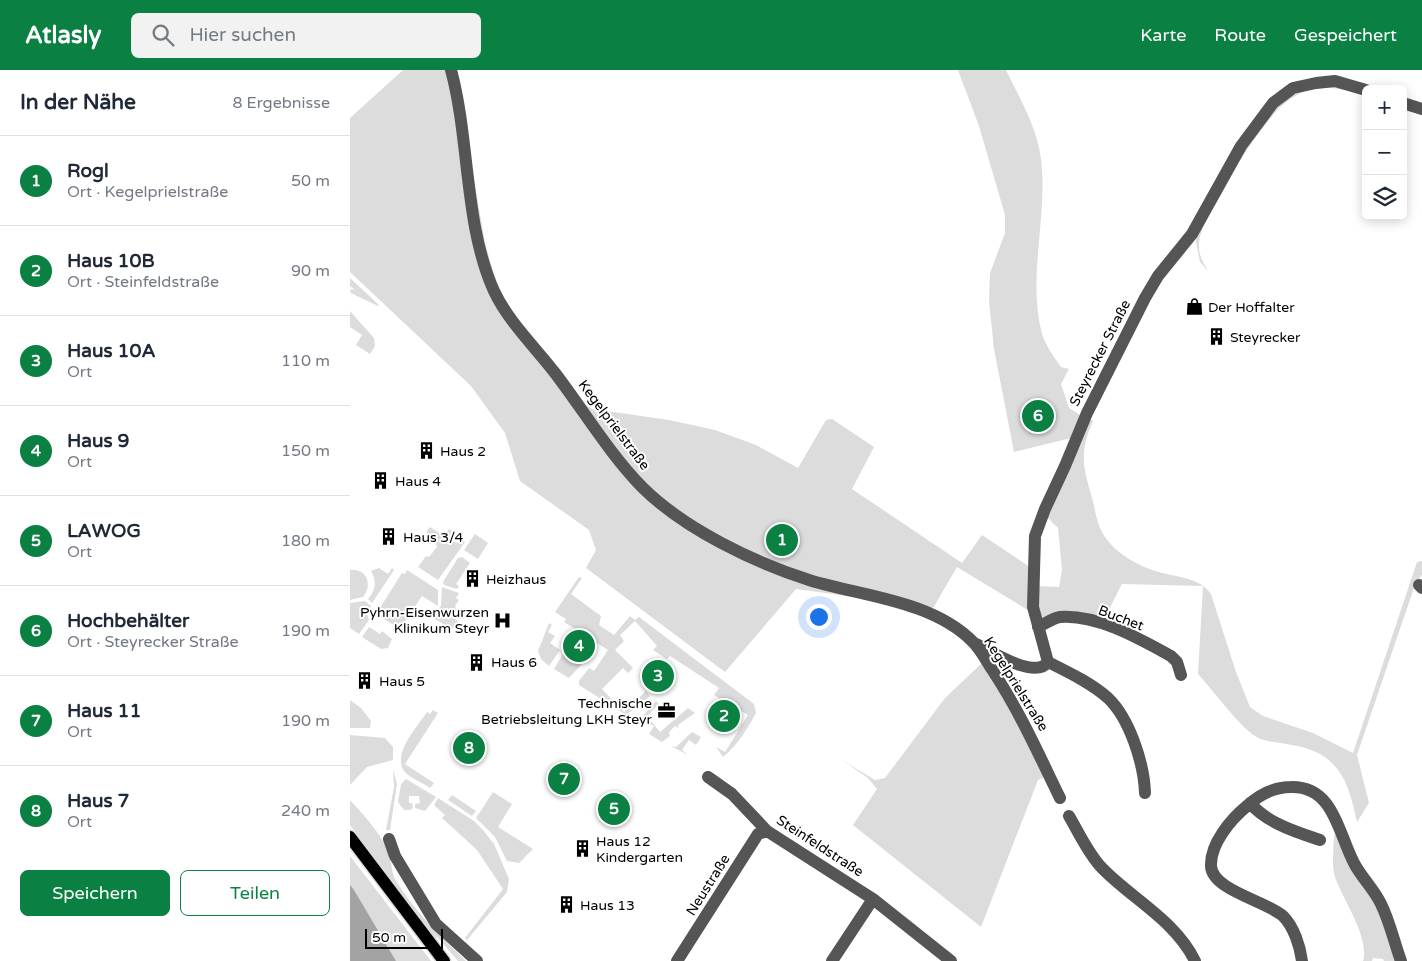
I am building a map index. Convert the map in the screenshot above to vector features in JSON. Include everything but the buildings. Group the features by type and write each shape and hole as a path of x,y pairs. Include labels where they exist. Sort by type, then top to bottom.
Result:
{"main road":[{"path":"350,837 444,961"}],"street":[{"name":"Kegelprielstraße","path":"450,70 479,246 494,290 508,314 592,422 617,458 644,488 700,530 748,555 812,581 918,609 950,625 974,642 1035,743 1060,798"},
{"name":"Steyrecker Straße","path":"1048,662 1032,597 1035,536 1088,411 1158,276 1192,234 1222,177 1251,132 1280,96 1301,85 1316,82 1335,81 1362,89"},
{"path":"1407,104 1422,109"},
{"name":"Buchet","path":"1038,626 1059,617 1091,621 1109,627 1171,656 1177,662 1181,675"},
{"path":"974,642 1023,666 1042,667 1048,662 1100,692 1115,707 1139,755 1143,766 1145,794"},
{"name":"Steinfeldstraße","path":"708,777 732,794 767,831 873,899 951,961"},
{"path":"1302,961 1293,929 1283,916 1221,883 1212,870 1211,860 1217,843 1231,821 1250,803 1263,794 1282,788 1304,788 1321,796 1332,812 1356,867 1380,902 1401,961"},
{"path":"1250,803 1259,812 1276,822 1320,840"},
{"path":"1069,816 1101,867 1160,918 1177,936 1195,961"},
{"name":"Neustraße","path":"677,961 758,834 767,831"},
{"path":"389,839 395,856 436,924 477,961"},
{"path":"832,961 873,899"}],"shaded area":[{"path":"403,70 455,70 485,243 498,288 508,309 582,402 592,409 669,420 715,430 756,445 798,468 826,420 832,419 874,447 852,489 962,563 982,535 1030,567 1031,612 957,567 932,610 796,589 725,672 586,568 596,550 589,530 520,481 505,433 471,386 350,272 350,118"},
{"path":"958,70 1006,70 1032,124 1039,147 1042,181 1036,291 1038,312 1042,334 1048,347 1061,367 1069,369 1061,384 1069,408 1082,416 1071,438 1014,452 994,349 989,301 990,273 1005,233 1005,215 979,126"},
{"path":"1319,84 1362,91 1362,95 1326,88 1310,89 1286,102 1264,126 1228,179 1207,217 1201,234 1199,250 1208,271 1200,262 1195,237 1249,139 1287,95"},
{"path":"350,278 379,305 351,293 350,289 355,290 350,286"},
{"path":"350,311 374,338 375,346 370,354 356,345 362,335 350,327"},
{"path":"1087,418 1093,421 1084,451 1086,477 1097,521 1105,537 1119,552 1138,564 1157,572 1197,582 1203,586 1122,584 1103,621 1044,620 1038,616 1035,586 1059,587 1062,570 1058,528 1045,515"},
{"path":"430,527 444,536 449,529 456,534 453,541 457,543 460,538 465,542 438,580 418,567 426,556 429,557 437,547 434,538 426,532"},
{"path":"475,534 488,543 478,559 464,550"},
{"path":"462,557 470,563 456,584 459,586 457,589 444,585 443,582 458,558"},
{"path":"1422,561 1422,575 1416,582 1357,755 1369,803 1357,822 1345,781 1331,762 1321,754 1308,749 1268,741 1255,736 1234,717 1198,674 1203,586 1211,594 1236,672 1250,707 1263,716 1313,733 1353,753 1417,562"},
{"path":"379,568 388,574 392,568 394,570 372,603 368,599 375,585 371,571"},
{"path":"350,570 356,570 364,574 367,578 368,587 363,597 350,600"},
{"path":"407,570 438,590 438,606 422,596 400,629 376,614 402,573 405,574"},
{"path":"579,577 582,578 571,594 601,616 599,625 614,635 630,616 635,620 639,617 754,704 756,713 749,725 738,742 723,757 716,747 725,752 748,715 714,695 719,688 670,656 667,659 653,650 657,646 635,621 620,635 624,641 615,650 633,668 628,673 623,668 602,689 624,712 646,691 650,696 626,715 579,685 579,681 589,668 594,671 608,650 564,622 566,619 555,612"},
{"path":"442,587 459,593 456,598 459,600 455,606 458,612 454,618 458,621 452,629 433,618 441,606"},
{"path":"365,601 371,606 367,614 369,620 359,634 350,628 350,603"},
{"path":"549,623 552,625 548,632 555,636 550,643 560,650 549,666 541,659 538,651"},
{"path":"369,627 380,634 382,631 392,639 388,648 381,649 362,637"},
{"path":"564,652 582,664 569,678 554,669"},
{"path":"983,662 997,682 1045,777 1038,780 981,927 853,825 877,789 868,778 842,760 875,780 885,778 945,698"},
{"path":"350,700 361,708 371,721 370,728 350,728"},
{"path":"656,701 659,704 647,716 660,732 688,708 695,713 678,725 678,728 675,726 669,732 670,736 662,742 649,734 654,726 641,718"},
{"path":"433,710 438,713 405,764 434,783 430,788 404,771 401,764 401,756 413,732 427,712 430,714"},
{"path":"692,732 701,737 696,745 689,740 682,750 688,755 671,746 676,747"},
{"path":"350,735 385,738 393,747 393,760 367,767 350,785"},
{"path":"393,769 397,784 390,830 386,830 394,787"},
{"path":"406,779 436,797 425,811 415,808 415,804 420,803 419,796 409,796 409,803 412,803 413,808 410,810 404,810 398,802 401,784"},
{"path":"493,792 512,804 498,827 533,849 519,863 507,861 495,837 476,818"},
{"path":"452,795 476,811 472,816 448,800"},
{"path":"438,798 474,821 483,830 494,844 509,879 507,892 467,940 465,938 503,889 477,850 442,818 445,815 434,805"},
{"path":"350,800 382,839 389,853 394,876 402,891 428,923 466,961 458,961 437,937 435,938 350,825"},
{"path":"1339,833 1378,906 1398,961 1384,961 1383,959 1373,958 1372,961 1363,961 1363,941 1334,872 1334,835"},
{"path":"350,856 431,961 396,961 350,885"},
{"path":"350,885 354,890 396,961 350,961"}],"place":[{"name":"Der Hoffalter","path":"1194,307"},
{"name":"Steyrecker","path":"1216,337"},
{"name":"Hochbehälter","path":"1038,416"},
{"name":"Haus 2","path":"426,451"},
{"name":"Haus 4","path":"381,481"},
{"name":"Haus 3/4","path":"389,537"},
{"name":"Rogl","path":"782,540"},
{"name":"Heizhaus","path":"472,579"},
{"name":"Pyhrn-Eisenwurzen Klinikum Steyr","path":"503,620"},
{"name":"Haus 9","path":"579,646"},
{"name":"Haus 6","path":"477,662"},
{"name":"Haus 10A","path":"658,676"},
{"name":"Haus 5","path":"365,681"},
{"name":"Technische Betriebsleitung LKH Steyr","path":"666,711"},
{"name":"Haus 10B","path":"724,716"},
{"name":"Haus 7","path":"469,748"},
{"name":"Haus 11","path":"564,779"},
{"name":"LAWOG","path":"614,809"},
{"name":"Haus 12 Kindergarten","path":"582,849"},
{"name":"Haus 13","path":"566,905"}]}
